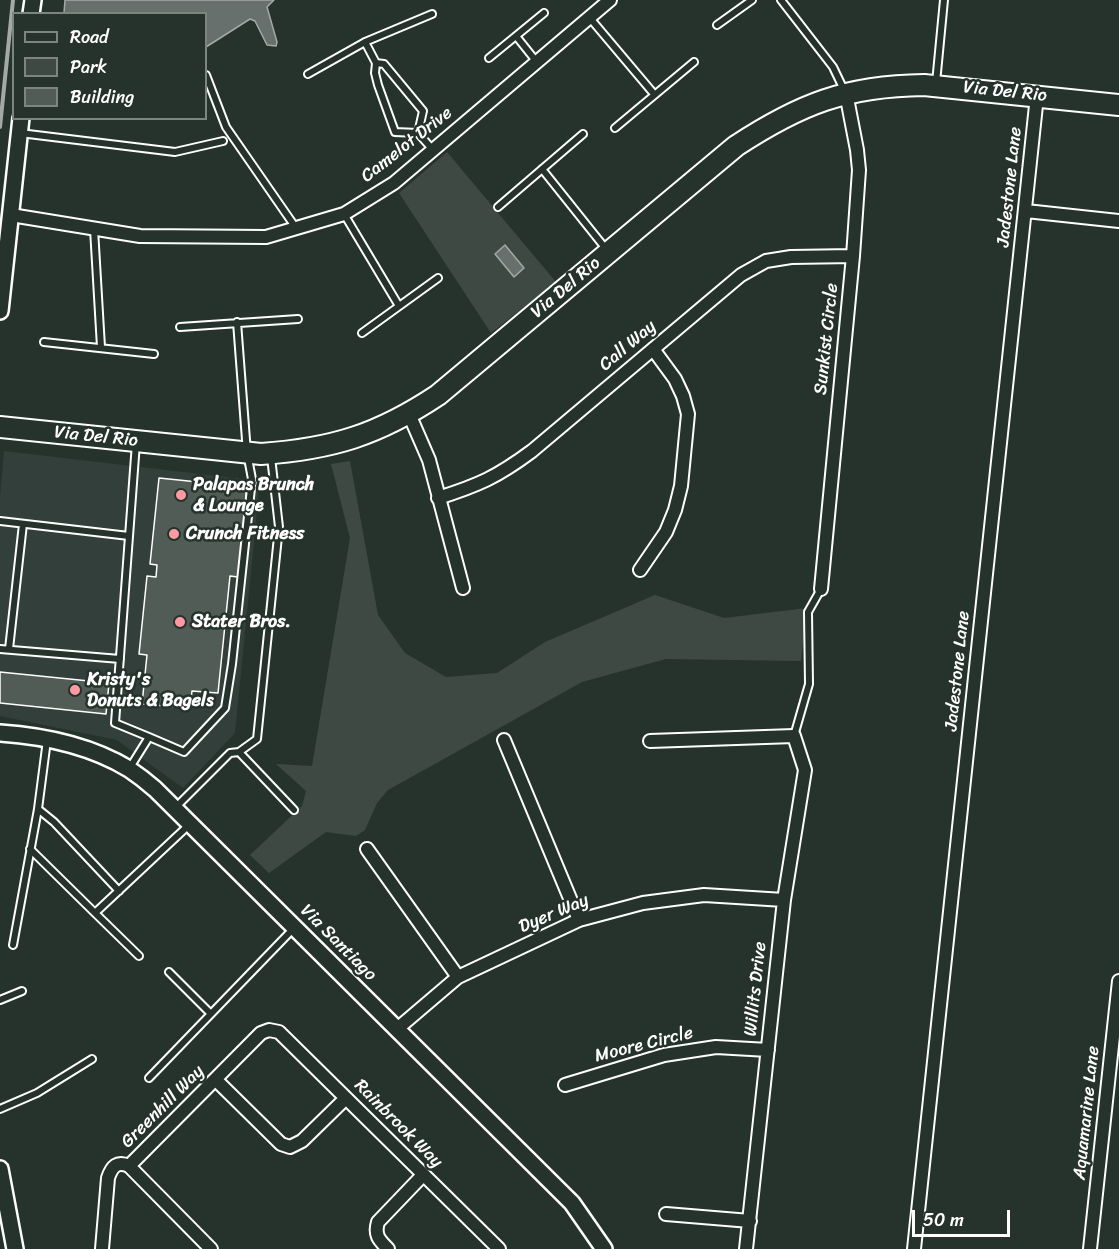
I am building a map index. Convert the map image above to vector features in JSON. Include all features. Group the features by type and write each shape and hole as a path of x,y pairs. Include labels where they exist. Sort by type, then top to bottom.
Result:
{"main road":[{"name":"Via Del Rio","path":"0,427 247,453 318,448 342,442 376,430 409,414 438,395 736,146 774,121 820,101 846,93 892,86 936,86 1119,105"}],"street":[{"name":"Camelot Drive","path":"11,215 140,236 266,237 344,214 394,183 610,0"},
{"name":"Sunkist Circle","path":"820,589 853,256 858,170 857,150 846,93"},
{"name":"Jadestone Lane","path":"914,1249 1037,96"},
{"path":"0,310 20,126"},
{"path":"1026,211 1119,221"},
{"name":"Call Way","path":"438,498 468,489 503,472 741,275 766,261 791,257 853,256"},
{"path":"640,570 666,532 675,510 681,486 688,414 675,379 653,349"},
{"path":"409,414 429,460 463,588"},
{"name":"Via Santiago","path":"0,733 47,739 89,751 129,769 155,789 572,1203 604,1249"},
{"path":"650,741 795,736"},
{"name":"Willits Drive","path":"746,1249 784,900 805,770 795,736"},
{"path":"504,740 579,920"},
{"path":"368,849 458,977"},
{"name":"Dyer Way","path":"397,1029 458,977 579,920 643,903 704,895 784,900"},
{"name":"Aquamarine Lane","path":"1090,1249 1119,981"},
{"name":"Greenhill Way","path":"102,1249 108,1178 116,1164 122,1163 129,1166 261,1034 269,1030"},
{"name":"Rainbrook Way","path":"269,1030 279,1032 499,1249"},
{"name":"Moore Circle","path":"565,1085 664,1055 716,1047 768,1050"},
{"path":"216,1080 281,1144 290,1147 302,1141 346,1098"},
{"path":"129,1166 211,1249"},
{"path":"0,1169 15,1249"},
{"path":"388,1249 379,1240 375,1231 378,1222 423,1175"},
{"path":"666,1214 750,1221"}],"lane":[{"path":"717,25 752,0"},
{"path":"782,0 833,67 846,93"},
{"path":"936,86 944,0"},
{"path":"489,58 544,12"},
{"path":"308,74 365,42 432,14"},
{"path":"589,17 654,94"},
{"path":"516,36 537,61"},
{"path":"365,42 376,63 375,73 378,85 395,132 418,133 433,150"},
{"path":"615,128 694,62"},
{"path":"376,63 384,64 423,111 418,133"},
{"path":"207,78 226,127 296,228"},
{"path":"20,126 175,152 223,141"},
{"path":"498,207 584,134"},
{"path":"542,169 609,252"},
{"path":"344,214 399,306"},
{"path":"94,228 101,347"},
{"path":"362,333 438,278"},
{"path":"180,327 298,319"},
{"path":"136,441 115,723 184,752 225,708 236,632 252,479 247,453 237,322"},
{"path":"44,342 154,354"},
{"path":"175,808 230,753 239,752 256,739 279,527 271,453"},
{"path":"0,521 129,536"},
{"path":"9,650 23,524"},
{"path":"795,736 809,684 808,612 820,589"},
{"path":"0,649 120,659"},
{"path":"129,769 149,737"},
{"path":"13,945 38,809 47,739"},
{"path":"239,752 294,810"},
{"path":"38,809 54,822 119,891"},
{"path":"95,914 190,824"},
{"path":"30,849 139,956"},
{"path":"149,1078 295,927"},
{"path":"169,972 211,1014"},
{"path":"0,1000 22,991"},
{"path":"0,1109 38,1093 92,1059"}],"shaded area":[{"path":"65,0 274,0 267,7 277,42 276,46 267,45 255,21 250,19 207,46 207,12 64,12"},
{"path":"505,245 524,268 514,277 495,254"},
{"path":"4,451 260,481 235,733 183,788 117,740 0,716 0,496"}],"green space":[{"path":"447,152 556,282 491,333 399,193"},
{"path":"350,461 378,615 405,653 446,677 497,673 545,642 655,595 724,618 807,608 801,661 666,659 582,682 388,790 377,803 365,830 356,836 326,832 269,873 250,855 302,806 306,791 276,764 312,766 350,538 331,464"}],"building":[{"path":"159,478 247,487 238,577 230,576 218,693 192,691 190,708 142,704 147,655 139,654 147,576 156,577 157,565 150,564"},
{"path":"0,672 109,683 106,714 0,703"}],"waterway":[{"path":"0,127 13,0"}],"place":[{"name":"Palapas Brunch & Lounge","path":"181,495"},
{"name":"Crunch Fitness","path":"174,534"},
{"name":"Stater Bros.","path":"180,622"},
{"name":"Kristy's Donuts & Bagels","path":"75,690"}]}
